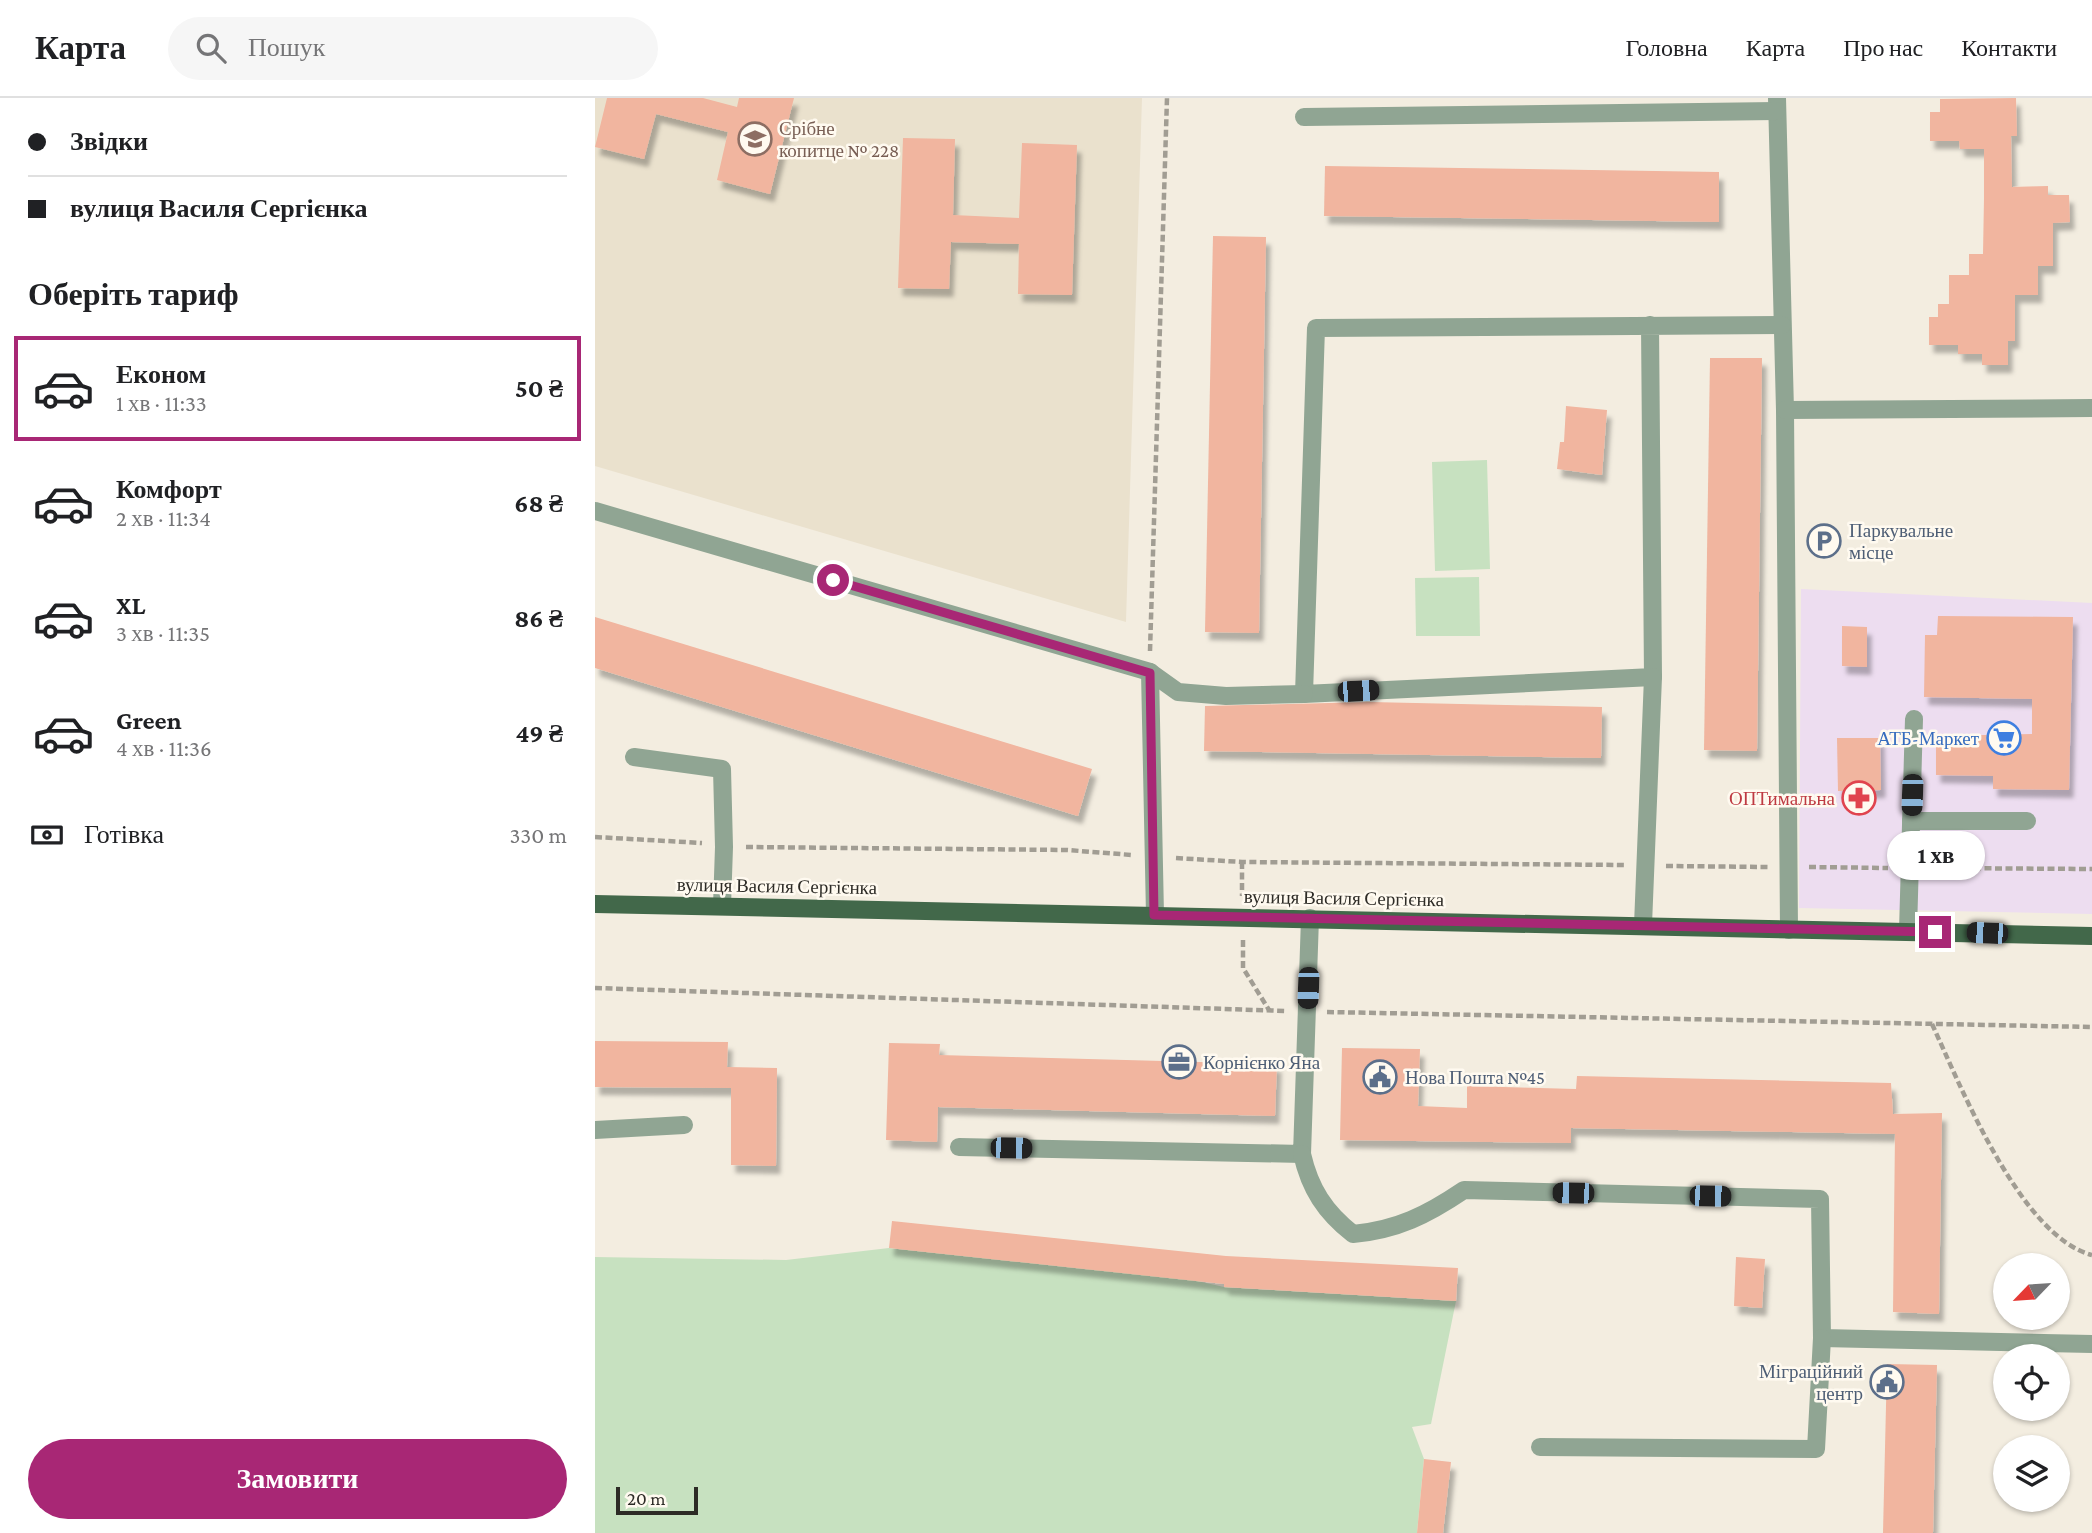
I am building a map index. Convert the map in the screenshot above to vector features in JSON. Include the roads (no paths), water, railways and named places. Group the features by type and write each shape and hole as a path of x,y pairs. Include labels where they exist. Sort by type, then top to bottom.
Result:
{"main road":[{"name":"вулиця Василя Сергієнка","path":"595,904 2092,936"}],"lane":[{"path":"1304,117 1776,104 1785,410 1789,930"},
{"path":"1304,694 1316,328 1782,325"},
{"path":"1643,925 1653,677 1650,326"},
{"path":"1785,410 2092,408"},
{"path":"595,511 1150,673 1178,692 1226,696 1304,694 1653,677"},
{"path":"1150,673 1154,915"},
{"path":"1908,931 1914,719"},
{"path":"634,757 722,769 725,847 722,906"},
{"path":"1911,821 2028,821"},
{"path":"1310,918 1302,1154 1307,1178 1319,1200 1334,1219 1353,1234 1385,1231 1431,1211 1464,1190 1819,1199 1822,1338 1816,1449 1540,1447"},
{"path":"595,1130 684,1125"},
{"path":"958,1147 1302,1154"},
{"path":"1822,1338 2092,1344"}],"place":[{"name":"Срібне копитце № 228","path":"755,139"},
{"name":"Паркувальне місце","path":"1824,541"},
{"name":"АТБ-Маркет","path":"2004,738"},
{"name":"ОПТимальна","path":"1859,798"},
{"name":"Корнієнко Яна","path":"1179,1062"},
{"name":"Нова Пошта №45","path":"1380,1077"},
{"name":"Міграційний центр","path":"1887,1382"}]}
